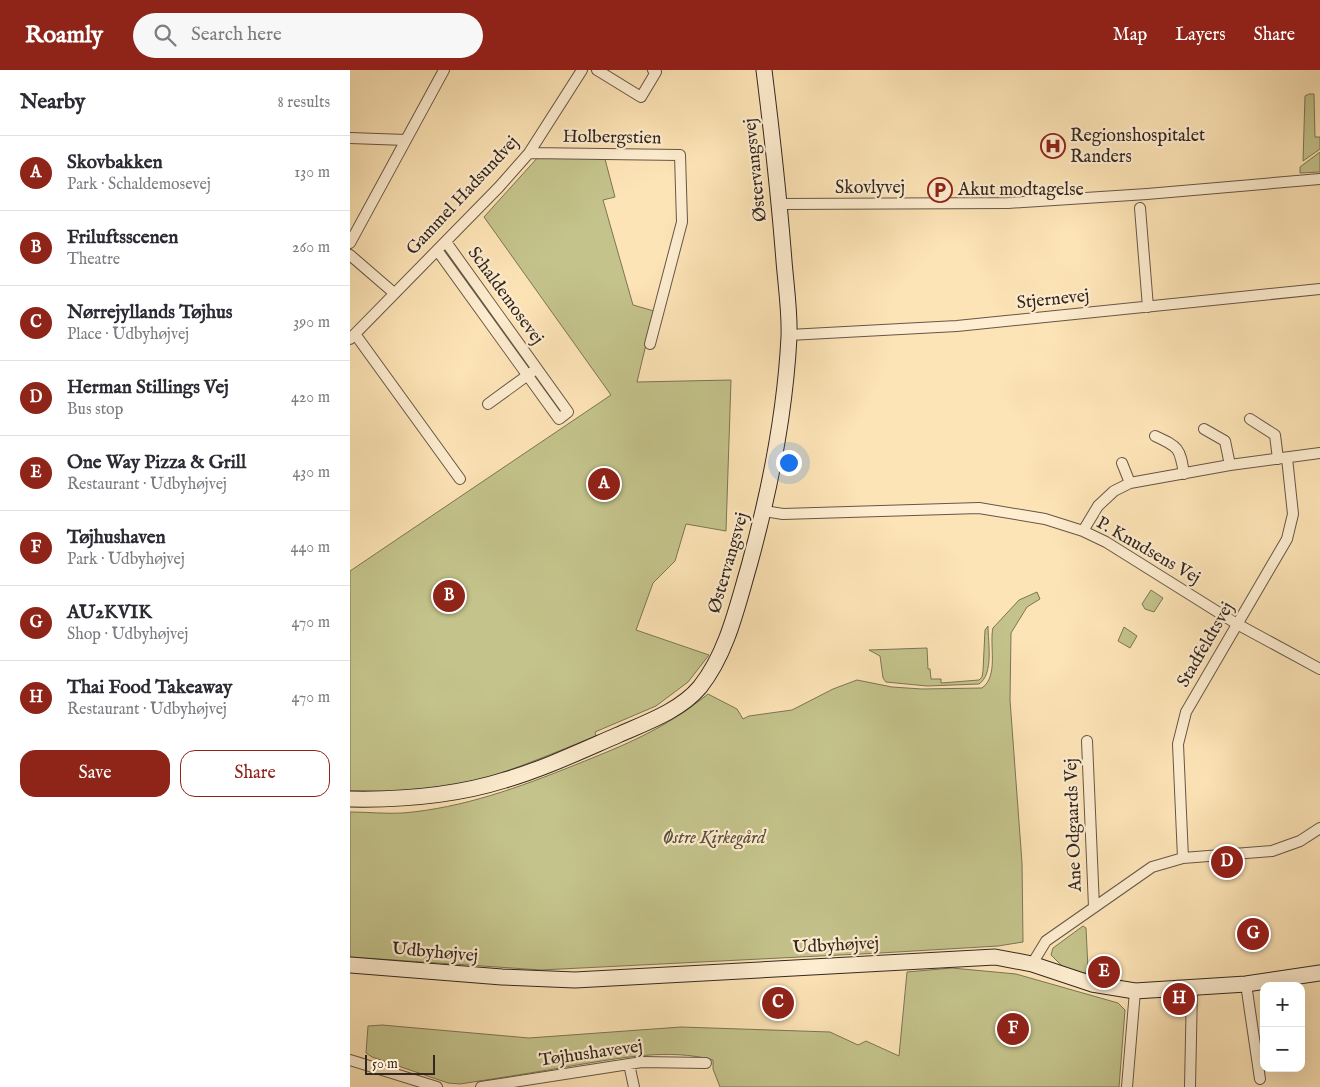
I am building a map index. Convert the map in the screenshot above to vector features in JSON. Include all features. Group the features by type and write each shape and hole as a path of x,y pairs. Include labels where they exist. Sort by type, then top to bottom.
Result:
{"street":[{"path":"350,243 444,70"},
{"name":"Gammel Hadsundvej","path":"460,479 352,337 446,242 529,153 582,70"},
{"path":"597,70 641,97 656,72 654,70"},
{"name":"Østervangsvej","path":"350,799 390,800 421,797 506,780 650,722 675,707 699,688 714,666 725,643 764,511 778,441 789,334 780,204 764,70"},
{"path":"350,138 406,140"},
{"name":"Holbergstien","path":"529,153 680,154 682,222 650,344"},
{"name":"Skovlyvej","path":"780,204 1008,203 1147,194 1320,179"},
{"path":"1140,208 1148,307"},
{"name":"Schaldemosevej","path":"437,250 559,419 568,412 446,242"},
{"path":"350,255 394,293"},
{"name":"Stjernevej","path":"789,334 957,326 1320,289"},
{"name":"Schaldemosevej","path":"488,404 537,369"},
{"name":"Stadfeldtsvej","path":"1183,858 1178,744 1181,727 1186,712 1287,539 1292,527 1293,514 1282,458 1275,435 1250,420"},
{"path":"1204,429 1225,441 1230,466"},
{"path":"1155,436 1173,444 1181,452 1184,474"},
{"path":"1083,531 1098,506 1114,492 1130,483 1320,453"},
{"path":"1122,463 1130,483"},
{"name":"P. Knudsens Vej","path":"764,511 783,514 978,508 1026,514 1083,531 1128,554 1237,624 1320,669"},
{"name":"Ane Odgaards Vej","path":"1086,741 1094,907"},
{"path":"1032,964 1046,941 1152,868 1183,858 1272,851 1300,841 1320,828"},
{"name":"Udbyhøjvej","path":"350,965 502,977 575,980 976,958 1009,959 1032,964 1092,984 1135,991 1246,984 1320,973"},
{"path":"1246,984 1260,1079"},
{"path":"1190,1087 1192,988"},
{"path":"1127,1087 1135,991"},
{"path":"350,1060 437,1087"},
{"name":"Tøjhushavevej","path":"481,1087 642,1062 706,1063"},
{"path":"630,1064 634,1087"}],"green space":[{"path":"1314,94 1315,137 1320,137 1320,149 1303,161 1305,96"},
{"path":"1320,152 1320,172 1300,173 1300,167"},
{"path":"539,156 605,159 615,197 603,200 633,305 654,311 637,382 731,380 726,531 686,524 675,561 653,583 636,630 709,655 688,682 656,706 595,732 596,736 524,765 468,783 437,789 350,791 350,571 611,395 484,217"},
{"path":"1151,590 1163,598 1154,612 1145,609 1142,604"},
{"name":"Østre Kirkegård","path":"1037,592 1040,599 1027,607 1011,633 1010,700 1022,863 1023,942 998,946 880,953 541,970 350,957 350,812 403,813 425,810 469,801 512,789 628,743 660,727 708,694 737,709 743,719 749,716 792,710 833,689 857,680 892,687 922,689 982,688 987,683 992,668 993,628 1019,600"},
{"path":"988,626 987,673 979,684 927,686 886,682 883,678 880,656 869,650 927,648 928,669 930,669 931,679 941,679 941,683 979,680 982,677 983,671 985,630"},
{"path":"1124,627 1137,636 1130,648 1118,641"},
{"path":"1083,926 1086,928 1088,969 1084,974 1062,966 1051,955 1053,948"},
{"path":"952,968 1016,974 1118,1003 1125,1010 1119,1087 720,1087 713,1069 713,1060 696,1056 662,1054 611,1060 460,1084 448,1083 372,1057 366,1053 368,1026 382,1025 529,1038 681,1027 830,1032 858,1045 866,1041 899,1056 907,972"}],"place":[{"name":"Regionshospitalet Randers","path":"1053,146"},
{"name":"Akut modtagelse","path":"940,190"},
{"name":"Skovbakken","path":"604,484"},
{"name":"Friluftsscenen","path":"449,596"},
{"name":"Herman Stillings Vej","path":"1227,862"},
{"name":"AU2KVIK","path":"1253,934"},
{"name":"One Way Pizza & Grill","path":"1104,972"},
{"name":"Thai Food Takeaway","path":"1179,999"},
{"name":"Nørrejyllands Tøjhus","path":"778,1003"},
{"name":"Tøjhushaven","path":"1013,1029"}]}
